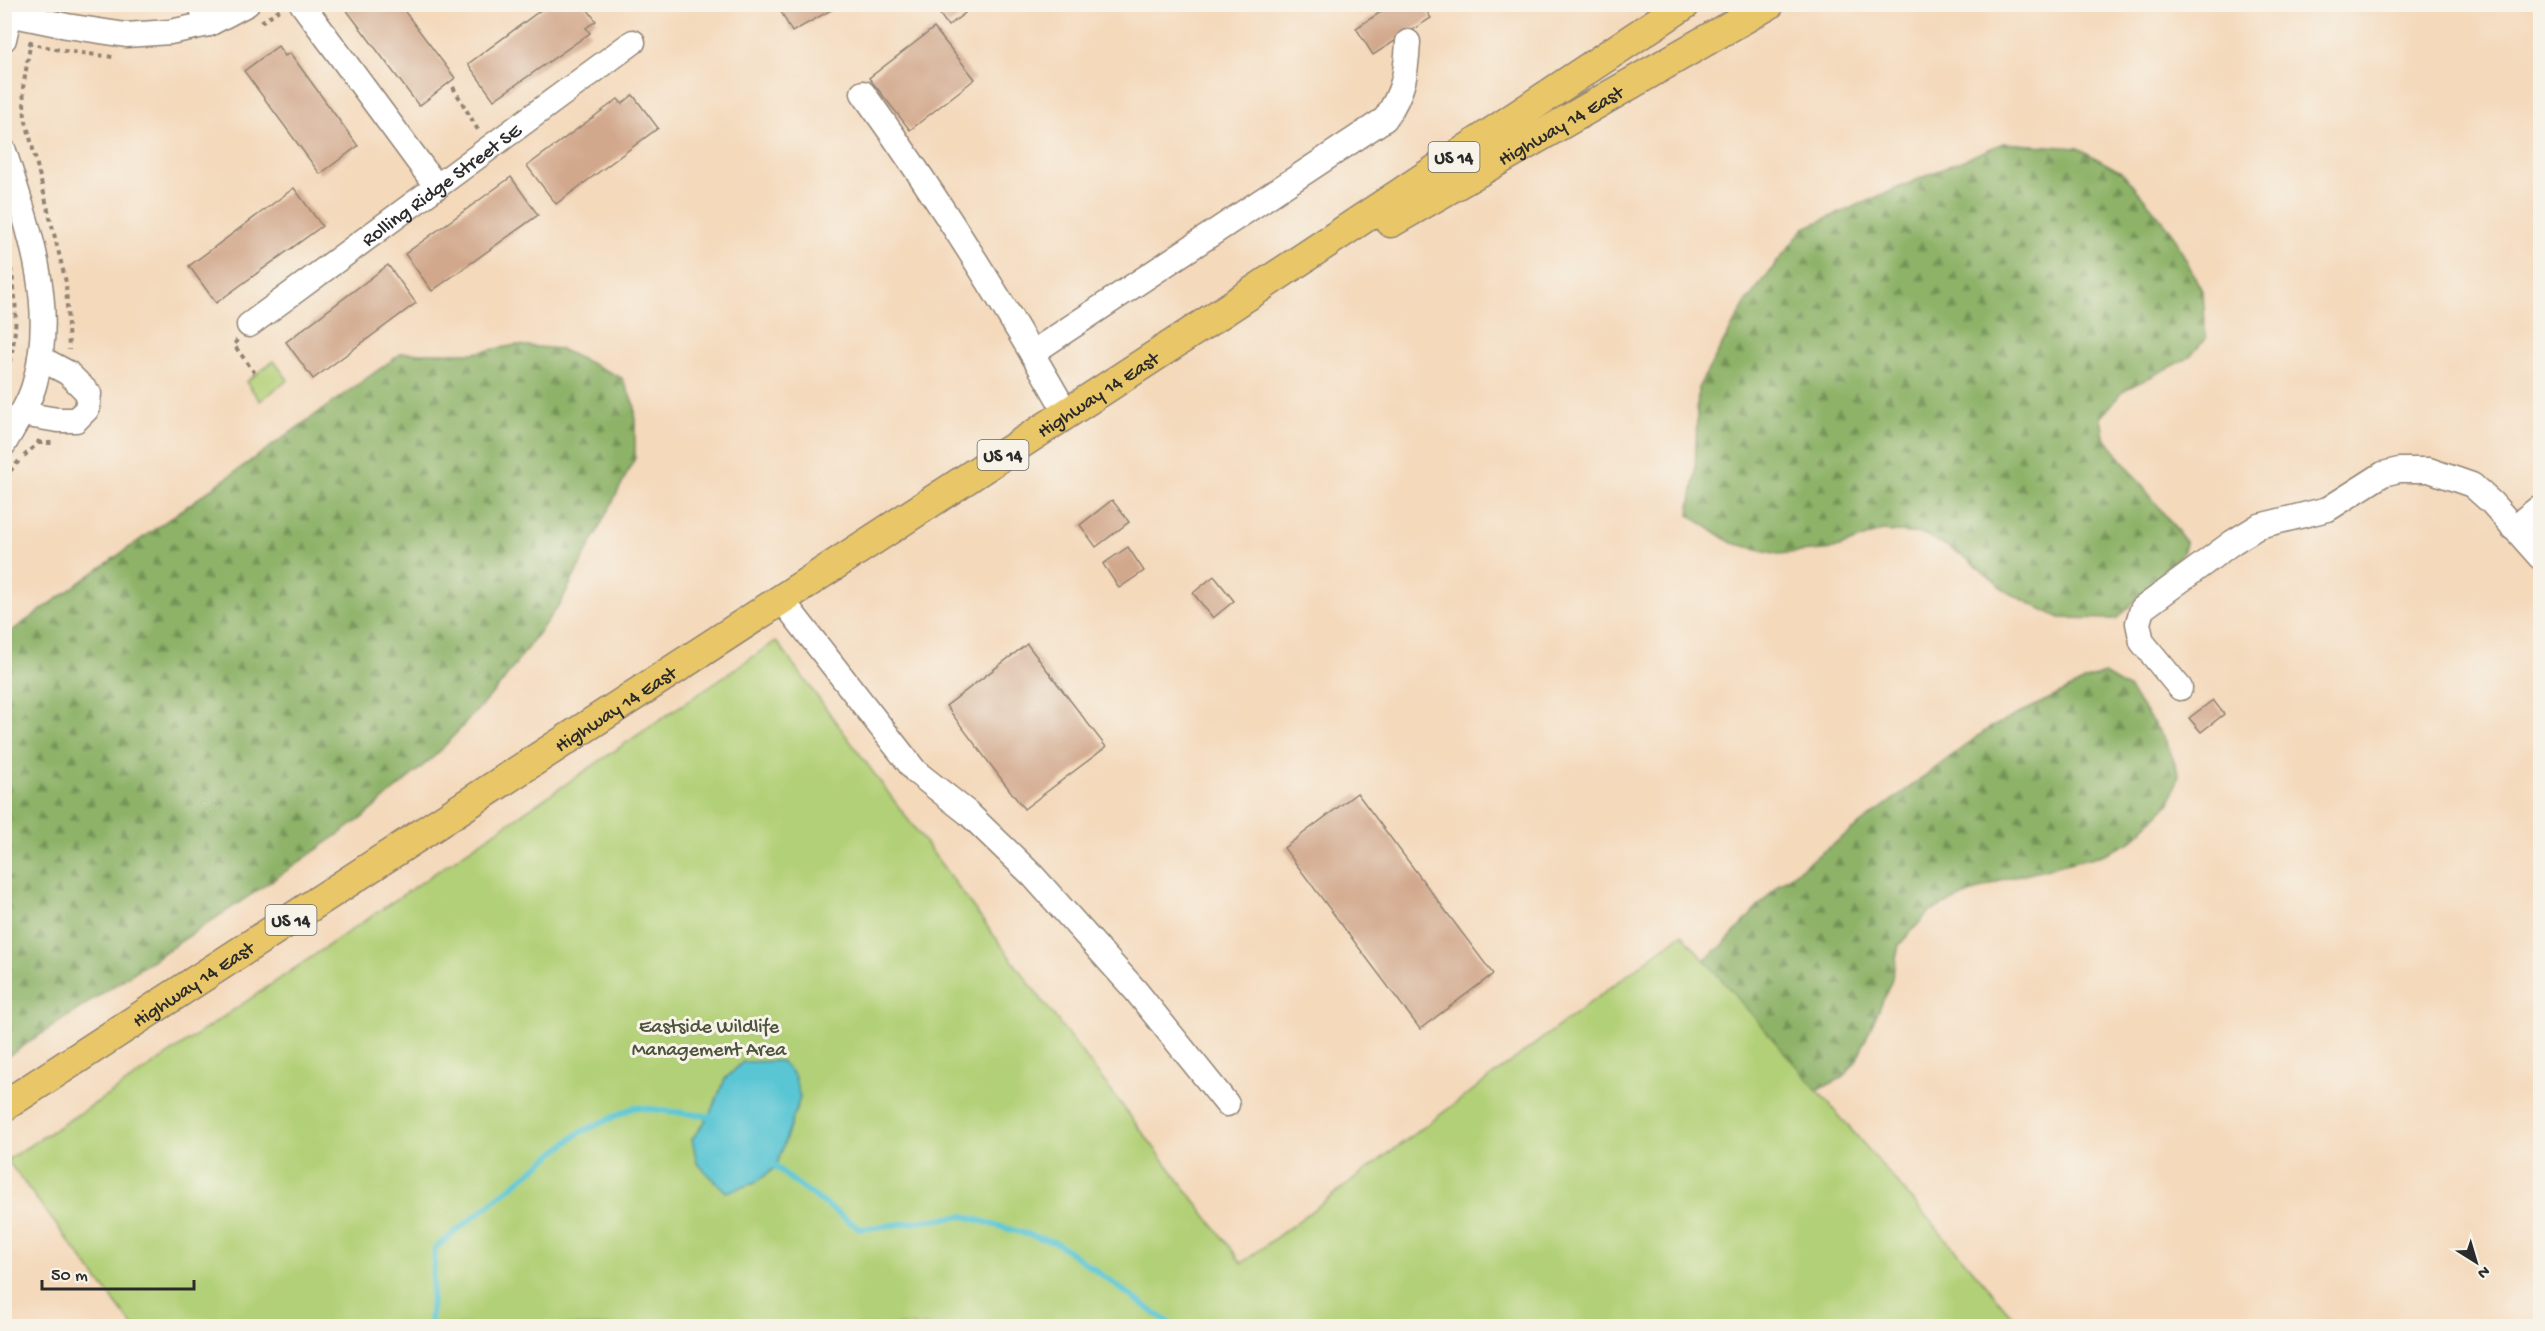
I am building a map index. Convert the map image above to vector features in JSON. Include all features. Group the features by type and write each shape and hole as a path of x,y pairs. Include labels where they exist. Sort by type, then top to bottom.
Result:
{"main road":[{"name":"Highway 14 East","path":"4,1106 1067,414 1685,4"},
{"name":"Highway 14 East","path":"1224,311 1373,232 1769,4"}],"street":[{"path":"4,39 9,11 126,35 170,32 205,14 248,4"},
{"path":"302,4 437,187"},
{"name":"Rolling Ridge Street SE","path":"249,325 633,42"},
{"path":"1032,353 1385,119 1398,99 1406,71 1408,42"},
{"path":"863,93 922,174 1067,414"},
{"path":"4,151 34,245 43,305 40,358 35,384 4,444"},
{"path":"21,414 58,420 76,420 87,409 89,394 79,382 40,358"},
{"path":"2180,687 2142,642 2138,623 2142,609 2233,542 2259,526 2328,509 2383,474 2399,470 2429,470 2452,476 2472,485 2492,503 2541,557"},
{"path":"2513,528 2541,507"},
{"path":"782,600 916,772 968,813 1033,876 1136,992 1227,1104"}],"path":[{"path":"102,8 163,4"},
{"path":"30,44 23,88 25,117 66,282 70,348"},
{"path":"453,87 488,149"},
{"path":"4,242 12,268 17,308 12,359 4,383"},
{"path":"249,325 234,345 257,376"}],"green space":[{"path":"2003,143 2078,148 2123,173 2172,232 2203,293 2206,339 2187,359 2124,390 2101,417 2104,437 2186,542 2182,553 2117,619 2060,618 2009,593 1962,555 1924,534 1882,531 1834,549 1778,554 1732,543 1689,515 1695,475 1698,388 1746,302 1804,228"},
{"path":"516,345 560,349 622,378 635,407 635,458 561,602 501,684 438,753 362,818 282,874 5,1058 5,636 402,353 474,353"},
{"path":"274,361 288,380 260,401 246,382"},
{"name":"Eastside Wildlife Management Area","path":"776,641 1035,991 1242,1263 1682,934 2021,1326 133,1326 7,1160 113,1092"},
{"path":"2104,674 2128,688 2165,739 2179,774 2170,803 2129,843 2102,855 2004,879 1930,911 1899,945 1891,982 1856,1061 1842,1078 1798,1100 1702,980 1704,960 1722,946 1778,885 1988,729 2089,679"}],"water":[{"path":"781,1061 794,1075 800,1098 776,1167 755,1183 726,1192 697,1163 692,1139 709,1116 725,1079 743,1062"}],"building":[{"path":"342,4 399,4 455,78 419,106"},
{"path":"549,4 584,4 596,21 586,28 590,33 494,100 468,64"},
{"path":"777,4 831,4 833,9 792,32"},
{"path":"959,4 965,13 948,26 934,6"},
{"path":"1393,4 1422,4 1431,18 1373,55 1356,28"},
{"path":"934,28 975,79 910,130 869,78"},
{"path":"278,46 285,56 290,53 358,146 320,174 244,71"},
{"path":"633,95 658,128 556,204 527,166 618,99 622,104"},
{"path":"511,177 538,215 432,291 405,254"},
{"path":"294,188 322,226 216,303 189,266"},
{"path":"388,265 416,303 313,379 286,342"},
{"path":"1112,500 1129,522 1096,547 1080,525"},
{"path":"1128,547 1144,571 1119,588 1103,564"},
{"path":"1214,576 1234,601 1213,618 1193,593"},
{"path":"1027,644 1106,747 1024,809 946,706"},
{"path":"2213,700 2224,714 2201,732 2189,718"},
{"path":"1357,793 1493,974 1420,1029 1284,848"}],"waterway":[{"path":"430,1326 435,1248 579,1133 635,1107 715,1117"},
{"path":"771,1162 790,1179 860,1229 964,1216 1057,1243 1173,1326"}]}
